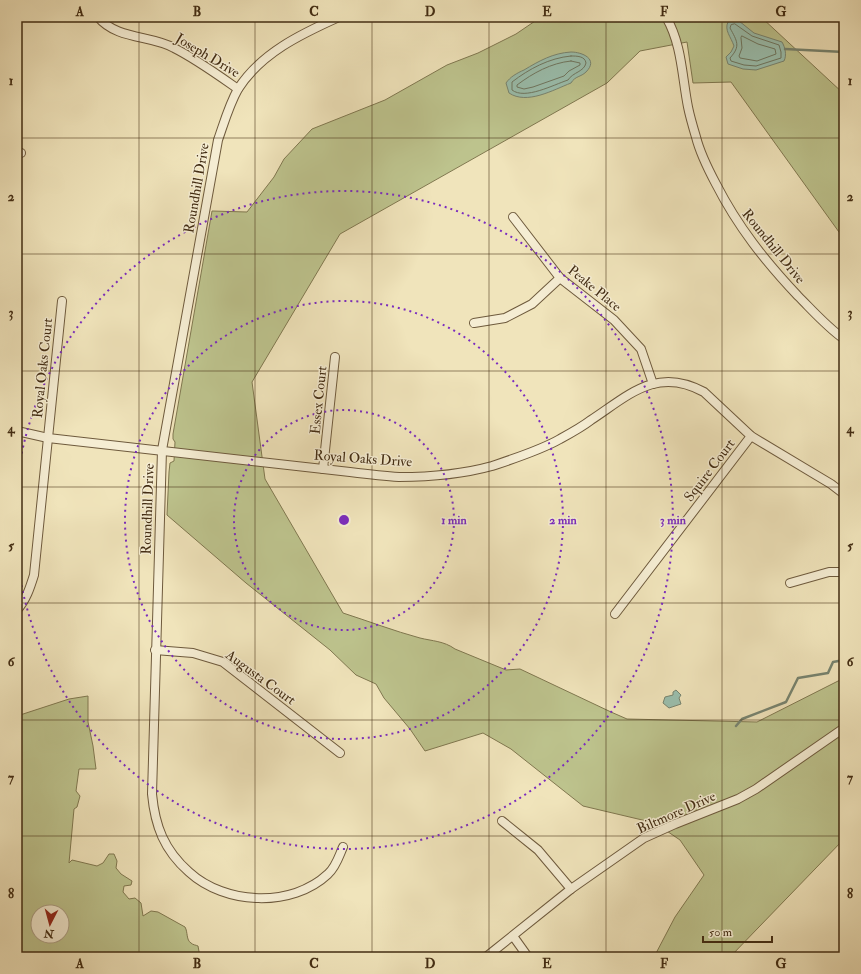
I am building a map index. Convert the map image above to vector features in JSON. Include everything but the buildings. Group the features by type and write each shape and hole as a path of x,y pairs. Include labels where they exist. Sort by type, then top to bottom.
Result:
{"street":[{"name":"Joseph Drive","path":"98,17 107,25 128,35 173,47 238,89"},
{"name":"Roundhill Drive","path":"339,17 321,21 284,44 268,56 254,70 238,89 218,140 162,450 152,794 158,828 166,844 188,872 212,887 230,894 249,898 279,897 308,887 322,879 334,867 343,847"},
{"name":"Roundhill Drive","path":"666,17 672,28 681,59 688,108 697,140 706,166 729,210 751,242 779,276 828,328 844,339"},
{"name":"Peake Place","path":"512,216 560,278 614,320 641,349 653,384"},
{"path":"474,323 505,318 532,304 560,278"},
{"name":"Royal Oaks Court","path":"17,610 29,592 34,575 62,301"},
{"name":"Essex Court","path":"323,469 335,357"},
{"name":"Royal Oaks Drive","path":"17,431 48,438 398,477 443,474 492,466 524,455 558,440 590,421 619,400 642,387 666,382 694,387 704,392 751,436 831,484 844,494"},
{"name":"Squire Court","path":"615,614 751,436"},
{"path":"790,583 829,572 844,572"},
{"name":"Augusta Court","path":"155,650 192,653 223,662 340,753"},
{"name":"Biltmore Drive","path":"486,957 571,889 644,838 738,799 756,789 844,728"},
{"path":"502,821 538,850 571,889"},
{"path":"513,936 528,957"}],"green space":[{"path":"541,17 761,17 844,94 844,239 731,82 693,83 687,42 640,51 607,83 340,234 252,382 265,479 343,613 410,635 451,646 506,670 520,669 627,719 757,722 844,678 844,839 730,957 654,957 675,917 704,875 680,840 655,823 583,806 511,749 483,733 425,751 410,729 384,698 376,684 356,675 330,650 246,583 167,515 170,463 174,461 175,442 173,439 173,434 212,211 247,212 274,177 284,159 312,129 385,100 447,65 478,53 516,34"},
{"path":"88,696 88,722 96,769 79,769 76,791 80,796 77,807 74,809 69,863 72,860 97,866 103,863 109,854 114,854 117,861 116,868 121,874 132,881 131,885 124,886 123,892 129,899 135,898 141,903 143,916 151,911 158,912 185,927 189,942 198,946 200,957 17,957 17,716 69,699"}],"water":[{"path":"736,20 754,33 782,42 785,51 784,61 756,70 743,69 728,64 726,57 734,46 727,31 727,25 728,22"},
{"path":"571,52 580,53 588,57 591,63 586,72 574,79 571,83 532,97 516,96 509,93 506,83 514,75 546,58"},
{"path":"676,690 681,695 679,698 681,704 669,708 663,703 665,697 673,695 673,692"}],"waterway":[{"path":"785,49 844,52"},
{"path":"736,726 742,719 786,702 798,678 828,673 833,662 844,660"}]}
